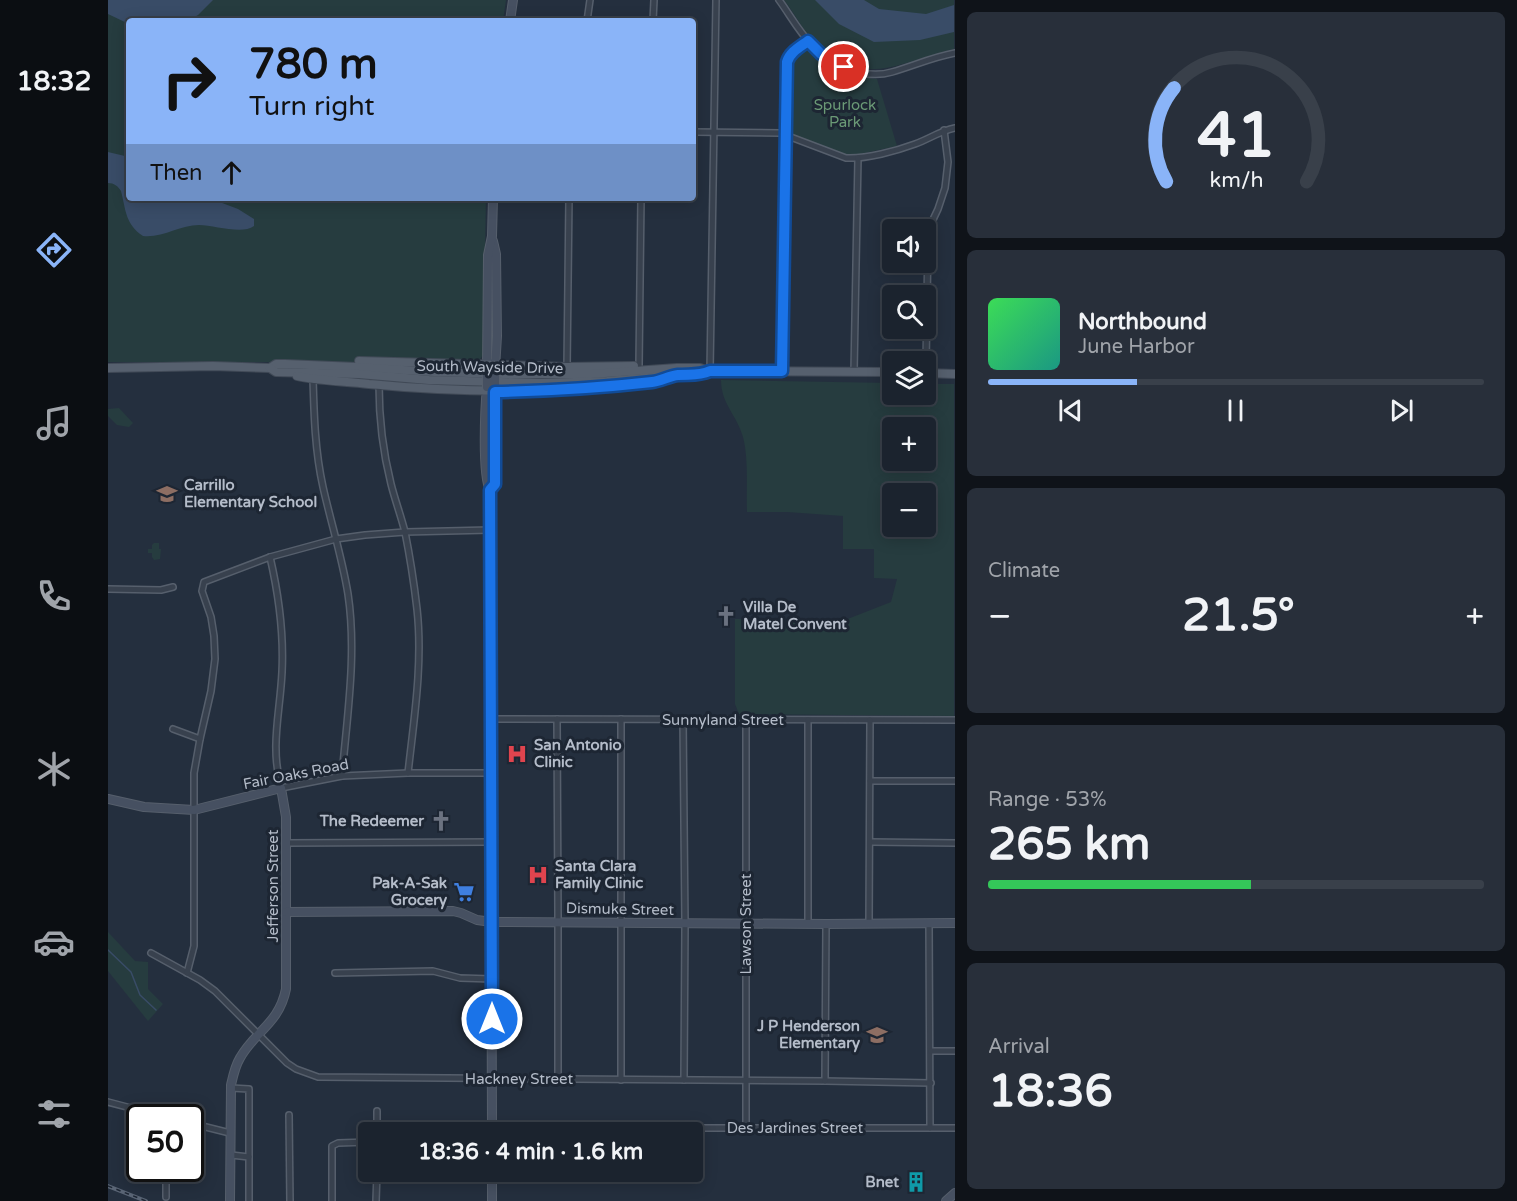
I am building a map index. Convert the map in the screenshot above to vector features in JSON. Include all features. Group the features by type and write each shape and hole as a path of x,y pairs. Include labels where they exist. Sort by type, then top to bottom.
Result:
{"main road":[{"path":"284,368 326,360 491,367 655,366 677,372"},
{"name":"South Wayside Drive","path":"108,368 213,366 270,368 276,372 284,368 429,380 541,382 607,381 700,368 710,371 882,372"},
{"path":"284,368 303,377 429,389 572,390 656,382 677,372"},
{"path":"936,373 954,374"}],"street":[{"path":"510,18 513,0"},
{"path":"587,18 590,0"},
{"path":"653,18 654,0"},
{"path":"710,371 717,0"},
{"path":"779,0 808,41 821,54 829,60 858,72 874,74 890,72 954,53"},
{"path":"782,371 787,62 792,53 808,41"},
{"path":"696,132 780,133 846,158 858,159 914,144 944,130 954,128"},
{"path":"926,351 928,241 930,226 945,188 948,162 944,130"},
{"path":"854,372 858,159"},
{"path":"492,1122 490,490 487,483 490,466 491,367 497,336 488,255 492,236 494,201"},
{"path":"567,367 569,201"},
{"path":"639,366 641,201"},
{"path":"313,378 317,451 348,595 351,648 342,776"},
{"path":"380,385 380,420 385,453 405,532 417,611 417,684 408,773"},
{"path":"187,973 194,946 194,773 211,691 215,659 211,617 202,595 204,582 270,557 336,539 405,532 490,530"},
{"name":"Jefferson Street","path":"230,1201 231,1088 235,1069 244,1051 277,1014 286,989 286,817 277,772 275,747 282,676 282,625 270,557"},
{"path":"108,590 161,590 173,587"},
{"name":"Sunnyland Street","path":"491,718 954,720"},
{"path":"557,719 558,1080"},
{"path":"683,719 686,924 684,1080"},
{"path":"621,720 621,1080"},
{"name":"Lawson Street","path":"746,720 746,1128"},
{"path":"808,720 808,924"},
{"path":"869,924 870,720"},
{"path":"173,729 200,739"},
{"name":"Fair Oaks Road","path":"108,799 144,807 194,810 281,788 342,776 491,773"},
{"path":"870,781 954,782"},
{"path":"286,843 491,842"},
{"path":"871,842 954,843"},
{"name":"Dismuke Street","path":"286,912 453,911 477,920 492,922 954,923"},
{"path":"929,923 930,1128"},
{"path":"825,1081 826,924"},
{"name":"Hackney Street","path":"152,953 215,991 287,1063 318,1077 931,1083"},
{"path":"335,973 434,971 460,978 492,979"},
{"path":"931,1051 954,1051"},
{"path":"231,1088 249,1089 249,1201"},
{"path":"108,1102 126,1107"},
{"path":"377,1111 377,1122"},
{"path":"289,1115 290,1201"},
{"path":"204,1126 230,1133"},
{"name":"Des Jardines Street","path":"703,1128 954,1128"},
{"path":"332,1201 332,1146 338,1143 358,1142"},
{"path":"231,1155 249,1157"},
{"path":"166,1182 166,1197"},
{"path":"376,1182 376,1201"},
{"path":"492,1182 492,1201"},
{"path":"946,1201 954,1193"}],"green space":[{"path":"108,0 506,0 503,18 126,18 126,201 486,201 483,354 480,360 474,362 108,362"},
{"path":"784,0 954,0 954,49 886,68 853,67 836,60 820,48"},
{"name":"Spurlock Park","path":"806,47 837,70 877,79 897,146 851,156 791,134 789,131 789,65 795,54"},
{"path":"721,380 882,383 882,405 936,405 936,384 954,384 954,716 739,714 735,704 735,619 845,620 891,602 897,579 874,578 874,549 843,549 843,516 747,512 745,446 737,422 724,396"},
{"path":"119,408 133,423 129,427 117,425 108,416 108,409"},
{"path":"154,543 159,543 160,559 154,560 152,553 148,553 148,549 152,549"},
{"path":"108,932 135,961 148,962 148,989 163,1004 148,1021 108,971"}],"water":[{"path":"108,0 213,0 192,18 126,18 126,23 108,14"},
{"path":"815,0 864,0 879,9 926,14 954,5 954,32 920,40 874,42 839,24"},
{"path":"108,152 126,156 126,201 217,201 238,209 254,219 254,226 249,229 235,230 199,225 158,235 143,236 129,221 120,189 108,183"}],"waterway":[{"path":"108,950 131,972 140,995 156,1010"}],"railway":[{"path":"108,1186 146,1201"}],"place":[{"name":"Carrillo Elementary School","path":"167,494"},
{"name":"Villa De Matel Convent","path":"726,616"},
{"name":"San Antonio Clinic","path":"517,754"},
{"name":"The Redeemer","path":"441,821"},
{"name":"Santa Clara Family Clinic","path":"538,875"},
{"name":"Pak-A-Sak Grocery","path":"464,892"},
{"name":"J P Henderson Elementary","path":"877,1035"},
{"name":"Bnet","path":"916,1182"}],"route":[{"path":"492,1019 490,490 495,484 495,392 572,390 656,382 677,375 700,375 710,371 782,371 788,57 808,41 829,60 844,67"}]}
